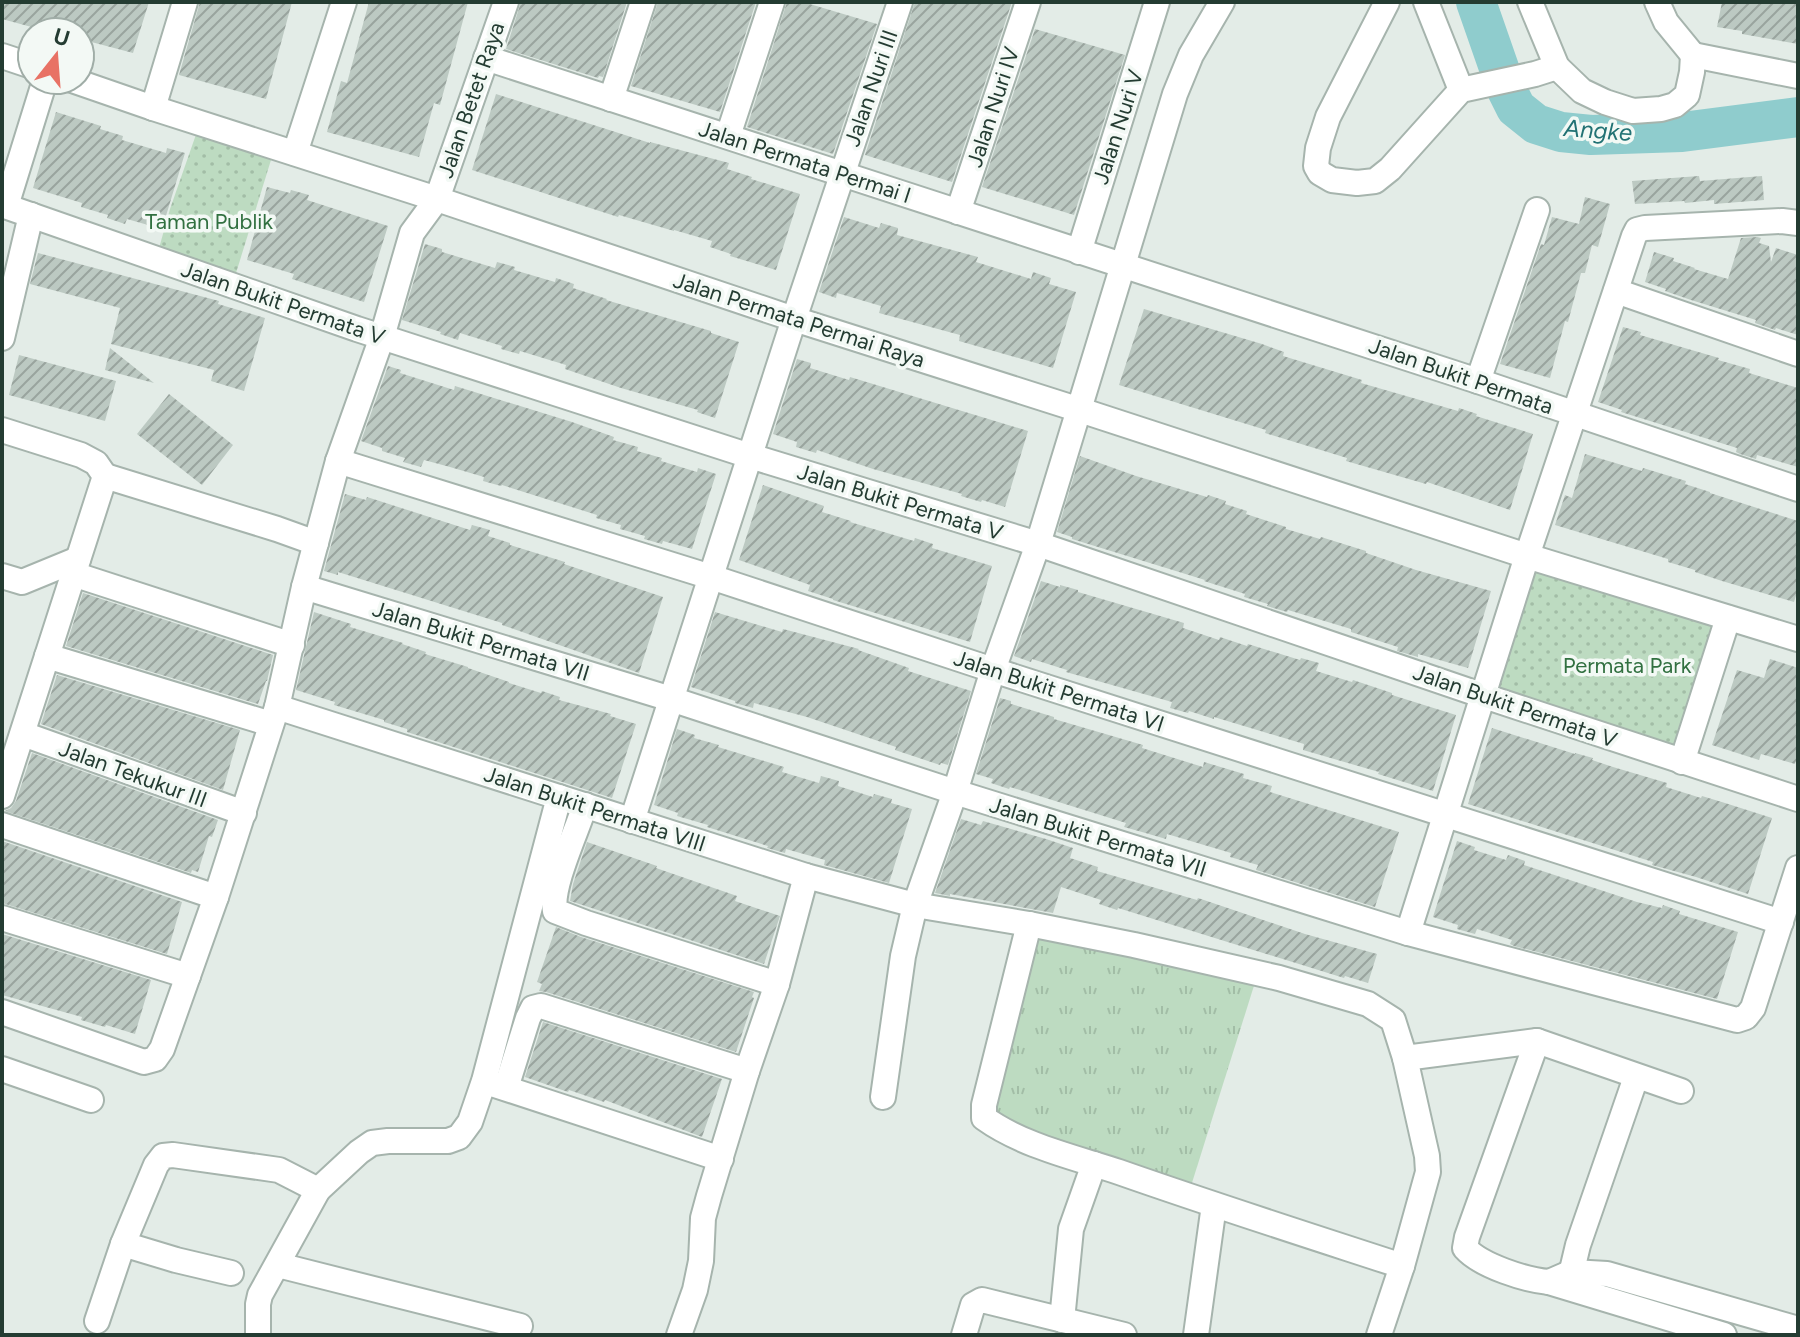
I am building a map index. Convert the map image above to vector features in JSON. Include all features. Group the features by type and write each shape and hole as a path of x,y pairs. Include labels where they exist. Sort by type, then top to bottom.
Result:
{"street":[{"path":"153,108 185,2"},
{"path":"295,153 344,2"},
{"name":"Jalan Betet Raya","path":"2,1012 144,1062 155,1059 162,1049 216,897 274,716 338,461 382,337 412,233 437,199 506,2"},
{"path":"611,99 643,2"},
{"path":"728,136 772,2"},
{"name":"Jalan Nuri III","path":"632,821 900,2"},
{"name":"Jalan Nuri IV","path":"958,212 1028,2"},
{"name":"Jalan Nuri V","path":"1079,252 1157,2"},
{"path":"883,1097 903,956 915,905 1038,544 1175,94 1191,55 1222,2"},
{"path":"1387,2 1328,117 1318,148 1316,166 1320,173 1332,180 1357,183 1375,181 1471,87 1546,71 1605,102 1633,111 1661,109 1675,105 1687,95 1693,55"},
{"path":"1426,2 1471,87"},
{"path":"1530,2 1546,71"},
{"path":"1657,2 1666,22 1693,55 1798,76"},
{"name":"Jalan Permata Permai I","path":"486,58 1124,266"},
{"name":"Jalan Permata Permai Raya","path":"96,88 794,319 1527,556 1798,639"},
{"path":"4,206 40,96"},
{"name":"Jalan Bukit Permata V","path":"4,206 382,337 750,456 1038,544 1798,799"},
{"path":"1478,381 1537,210"},
{"path":"2,338 31,215"},
{"path":"1408,933 1527,556 1637,230 1798,223"},
{"name":"Jalan Bukit Permata","path":"1124,266 1798,489"},
{"path":"1616,291 1798,354"},
{"path":"2,430 81,455 96,463 105,476 316,543"},
{"name":"Jalan Bukit Permata VI","path":"338,461 711,577 1781,922"},
{"path":"2,796 105,476"},
{"path":"2,576 22,582 75,566 292,645"},
{"name":"Jalan Bukit Permata VII","path":"304,587 671,699 955,792 1408,933 1737,1020 1746,1017 1753,1008 1798,868"},
{"path":"1682,762 1728,618"},
{"name":"Jalan Bukit Permata VIII","path":"47,656 274,716 559,797 806,876 915,905 1134,945 1279,978 1368,1004 1393,1020 1405,1058 1428,1172 1379,1335"},
{"name":"Jalan Tekukur III","path":"23,734 244,813"},
{"path":"495,1084 559,797"},
{"path":"585,805 557,885 553,903 555,911 777,984"},
{"path":"2,825 216,897"},
{"path":"679,1335 695,1290 701,1261 703,1218 777,984 806,876"},
{"path":"2,918 188,976"},
{"path":"1029,924 984,1105 984,1118 1031,1143 1402,1266"},
{"path":"258,1335 260,1295 318,1190 372,1143 448,1141 459,1137 495,1084 533,1008 541,1006 747,1071"},
{"path":"1537,1041 1465,1248 1472,1255 1500,1269 1539,1281 1563,1281 1607,1274 1798,1329"},
{"path":"1405,1058 1537,1041 1681,1091"},
{"path":"2,1069 91,1100"},
{"path":"1563,1281 1636,1077"},
{"path":"495,1084 721,1159"},
{"path":"97,1321 123,1244 156,1165 163,1156 279,1170 318,1190"},
{"path":"1062,1320 1071,1229 1094,1164"},
{"path":"1196,1335 1214,1205"},
{"path":"123,1244 231,1273"},
{"path":"278,1265 520,1326"},
{"path":"1563,1281 1721,1335 1729,1309"},
{"path":"964,1335 973,1305 982,1300 1124,1335"}],"green space":[{"name":"Taman Publik","path":"200,123 275,147 232,286 156,259"},
{"name":"Permata Park","path":"1527,556 1728,618 1682,762 1484,696"},
{"path":"1024,923 1258,973 1191,1186 982,1124"}],"building":[{"path":"2,2 149,2 133,53 96,43 96,16 16,16 16,23 2,19"},
{"path":"200,2 292,2 266,99 179,75"},
{"path":"369,2 468,2 440,105 434,103 419,157 327,132 341,81 347,83"},
{"path":"521,2 627,2 603,77 506,49"},
{"path":"658,2 756,2 720,112 631,86"},
{"path":"787,2 803,2 877,24 833,154 747,127"},
{"path":"915,2 1012,2 952,182 865,155"},
{"path":"1722,2 1798,2 1798,44 1717,27"},
{"path":"1035,29 1125,55 1074,215 982,187"},
{"path":"496,94 650,143 729,163 727,169 800,194 776,270 710,247 712,241 618,217 472,170"},
{"path":"56,112 101,126 100,129 123,136 122,140 166,153 167,148 185,153 162,229 127,219 125,224 81,207 82,203 33,188"},
{"path":"1699,176 1700,181 1762,176 1764,200 1714,204 1714,200 1635,204 1632,181"},
{"path":"267,187 309,195 307,200 388,226 364,302 292,279 294,274 247,260"},
{"path":"1585,197 1610,204 1598,247 1592,245 1585,273 1581,273 1550,378 1500,364 1552,217 1579,224"},
{"path":"844,217 879,228 881,223 898,228 897,235 978,257 976,262 1031,279 1033,272 1051,278 1049,284 1076,292 1053,368 959,341 960,335 879,313 881,306 837,293 836,298 819,292"},
{"path":"1741,238 1761,238 1759,243 1769,246 1771,262 1776,248 1798,255 1798,335 1775,330 1755,323 1756,320 1645,282 1654,252 1728,279"},
{"path":"425,244 495,268 497,262 555,282 556,278 606,300 739,342 715,418 565,369 566,365 520,351 519,354 501,349 502,346 460,333 458,340 402,320"},
{"path":"38,253 219,301 218,304 265,318 244,391 211,381 214,370 111,344 120,308 30,284"},
{"path":"1144,309 1262,344 1284,352 1283,356 1362,380 1361,383 1458,411 1459,408 1533,434 1510,510 1427,482 1346,461 1347,458 1265,433 1266,430 1119,385"},
{"path":"1623,327 1798,388 1798,467 1757,455 1756,459 1740,454 1736,452 1737,448 1598,402"},
{"path":"110,348 154,383 105,370"},
{"path":"19,355 116,381 105,421 9,395"},
{"path":"797,359 811,363 810,368 849,380 850,377 1028,431 1005,507 817,450 816,453 796,447 797,442 773,434"},
{"path":"388,366 401,370 400,373 454,390 455,386 572,422 638,447 637,451 662,458 661,461 697,472 698,468 716,474 692,549 644,539 645,536 620,529 621,525 596,518 597,515 483,481 484,477 424,460 421,467 403,462 405,458 361,441"},
{"path":"169,394 233,445 202,485 137,434"},
{"path":"1585,454 1686,481 1685,484 1710,493 1798,521 1798,589 1794,602 1555,525 1565,495 1572,498"},
{"path":"1080,456 1136,476 1226,501 1225,504 1247,511 1246,514 1286,529 1321,537 1416,570 1491,591 1468,668 1397,651 1398,647 1351,632 1351,629 1267,606 1244,597 1245,594 1057,532"},
{"path":"763,485 824,506 822,512 850,522 914,541 915,538 933,544 932,548 992,566 970,642 833,600 808,591 810,585 739,560"},
{"path":"345,494 366,500 367,497 470,530 472,525 490,530 488,536 510,545 663,597 639,673 502,623 338,572 338,575 324,571"},
{"path":"1041,581 1184,623 1183,628 1219,640 1220,637 1319,663 1316,671 1353,680 1456,715 1433,791 1303,750 1304,744 1214,717 1170,708 1172,702 1014,656"},
{"path":"83,593 273,655 258,704 66,646"},
{"path":"314,612 403,643 425,654 636,724 612,798 407,732 407,729 384,720 296,690"},
{"path":"715,612 782,632 783,629 859,649 909,668 908,671 971,691 948,765 895,750 896,747 807,717 754,703 753,708 691,687"},
{"path":"1770,659 1798,668 1798,754 1795,764 1761,754 1759,760 1712,745 1737,670 1764,678"},
{"path":"57,675 240,730 223,790 41,724"},
{"path":"1000,698 1054,719 1143,745 1142,748 1203,767 1204,762 1244,774 1243,778 1272,786 1270,792 1399,832 1375,907 1256,870 1258,865 1230,857 1231,853 1167,834 1166,839 1124,827 1126,823 991,783 993,779 976,774"},
{"path":"1492,728 1667,783 1666,787 1772,818 1748,894 1468,804"},
{"path":"677,729 718,747 784,767 782,772 819,783 821,776 839,781 838,786 873,797 874,794 892,799 891,803 912,809 889,883 824,865 825,860 786,849 785,853 767,848 654,805"},
{"path":"32,753 218,820 212,837 209,836 198,872 192,870 191,873 5,811 16,801"},
{"path":"961,819 981,825 983,821 1073,848 1070,858 1098,867 1097,871 1198,898 1305,934 1377,954 1368,983 1117,910 1099,904 1101,900 1061,887 1053,913 935,893"},
{"path":"2,841 182,902 167,954 2,903"},
{"path":"1457,841 1475,847 1474,850 1506,860 1508,855 1525,861 1524,865 1637,902 1662,908 1663,905 1680,911 1679,914 1738,932 1717,999 1514,946 1510,944 1512,940 1477,929 1475,934 1457,929 1458,925 1433,917"},
{"path":"587,842 737,896 735,901 780,916 764,964 570,901"},
{"path":"556,927 754,992 736,1052 539,991 542,984 537,982"},
{"path":"2,934 151,980 135,1034 2,995"},
{"path":"543,1022 722,1079 702,1137 605,1100 568,1092 525,1077"}],"waterway":[{"name":"Angke","path":"1476,2 1506,88 1516,108 1536,124 1561,132 1591,135 1682,132 1798,117"}]}
